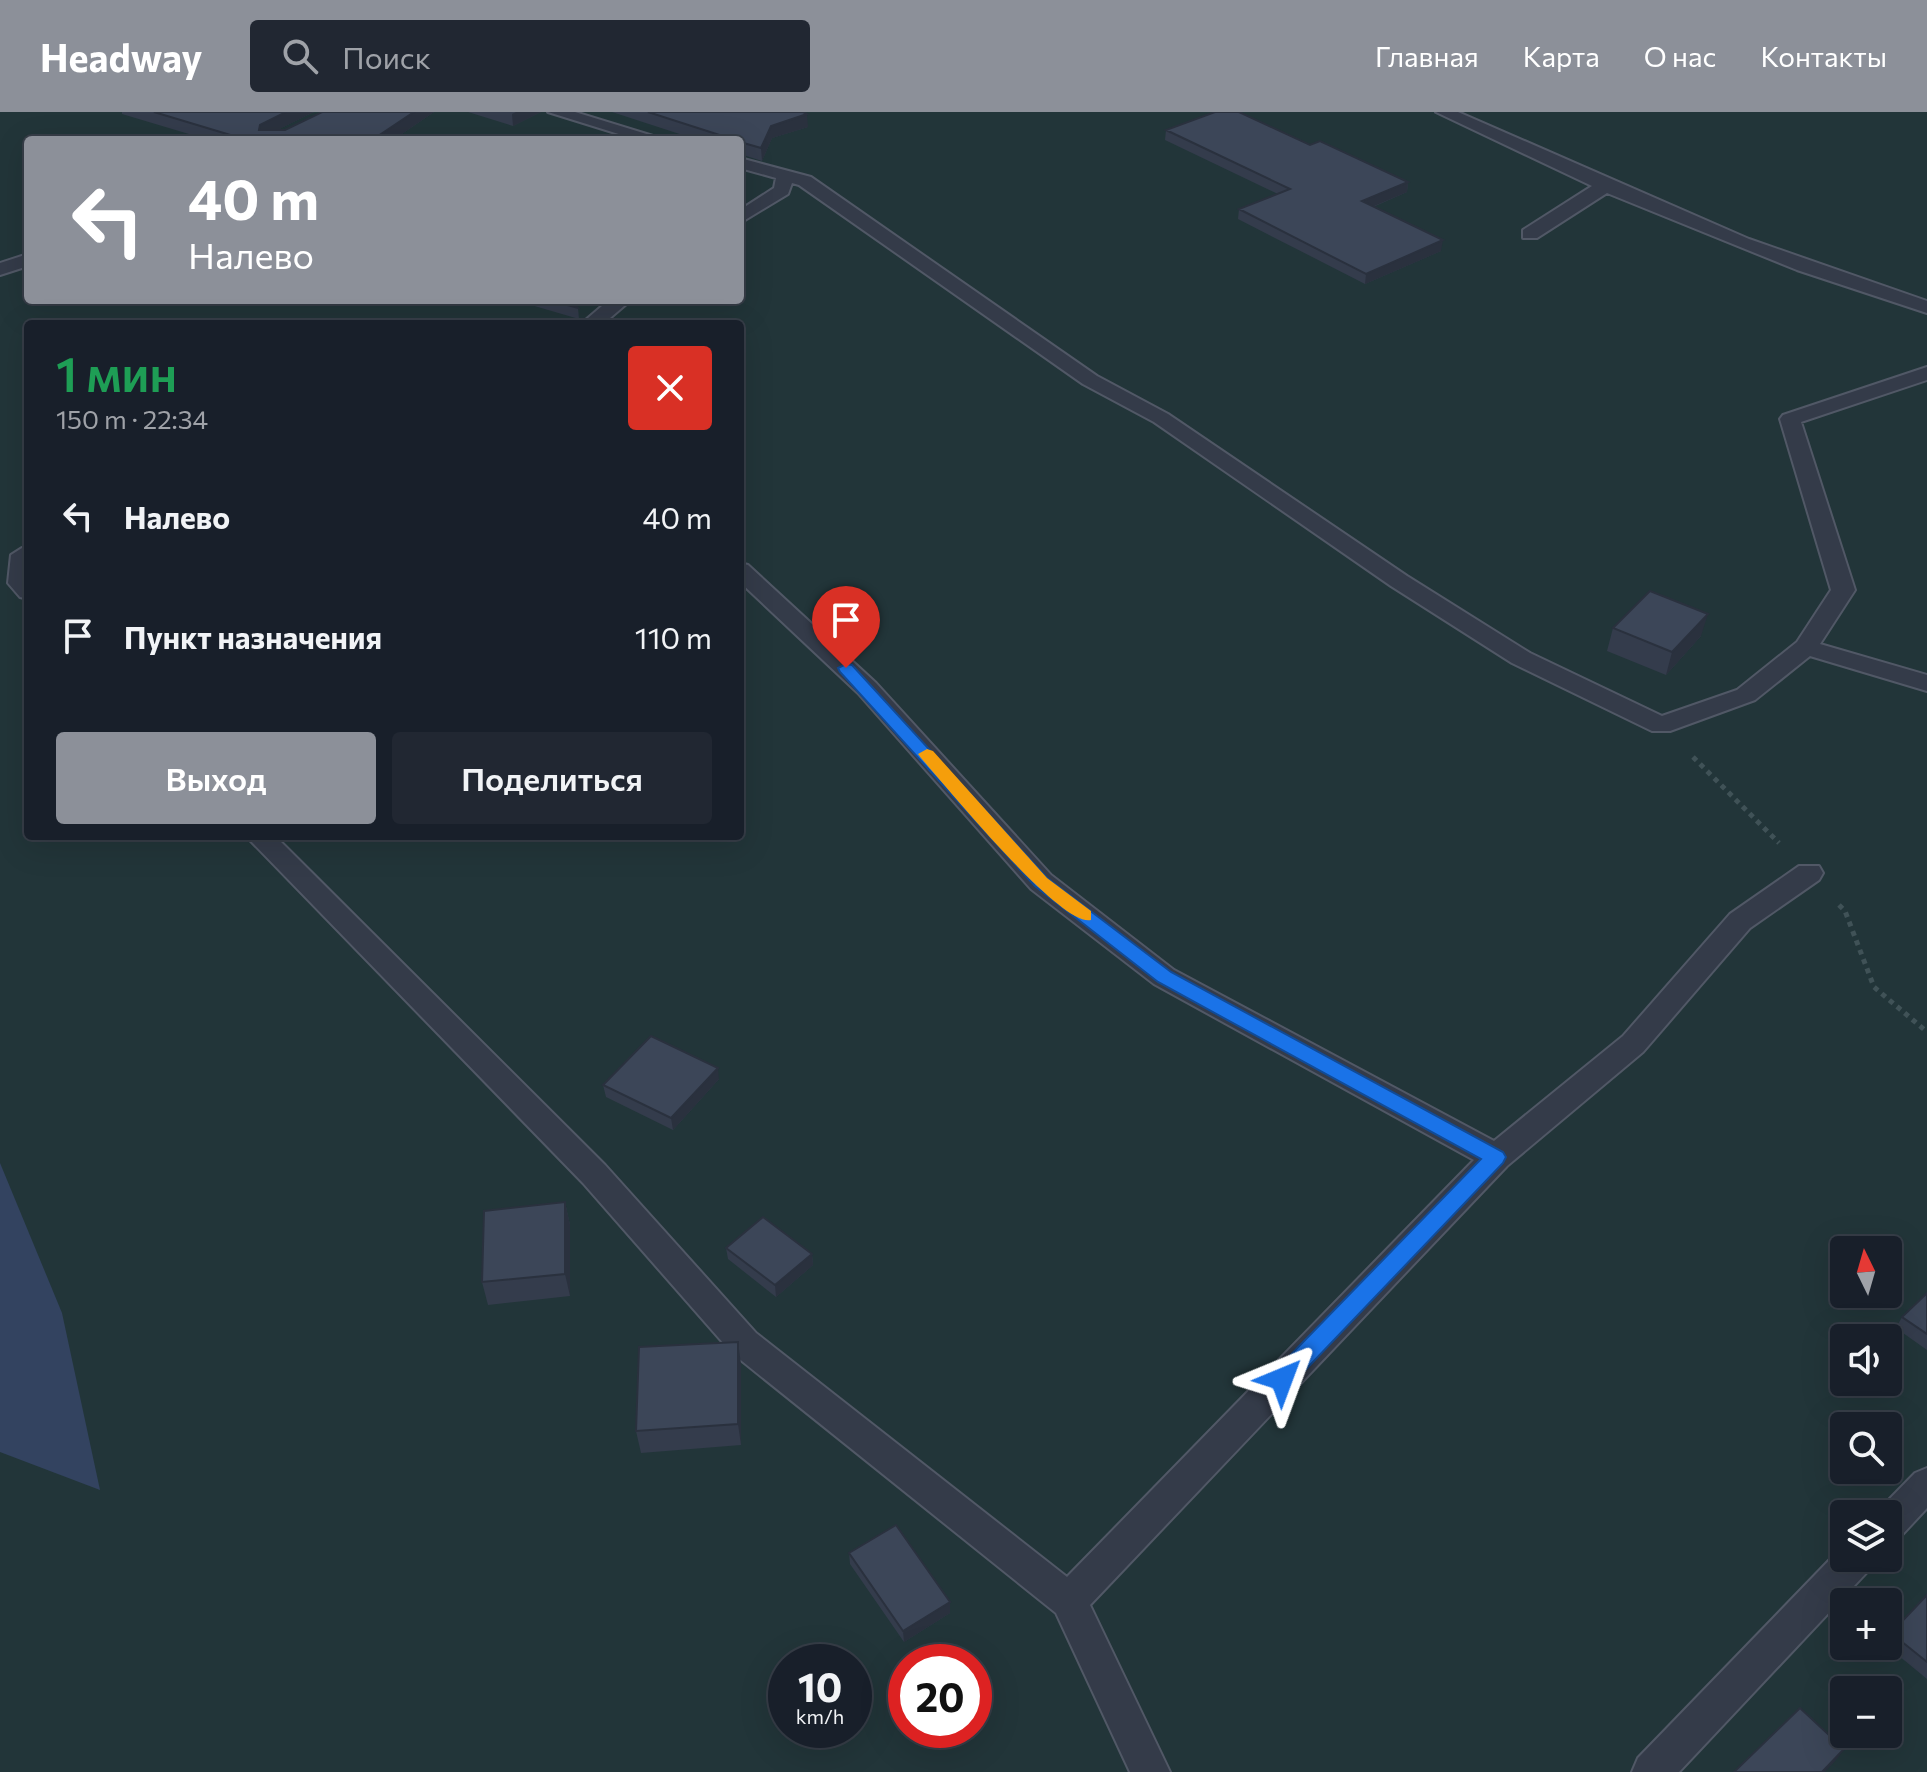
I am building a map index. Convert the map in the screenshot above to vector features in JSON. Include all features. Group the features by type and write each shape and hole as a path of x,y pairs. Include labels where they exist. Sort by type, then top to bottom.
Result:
{"lane":[{"path":"556,112 643,136"},
{"path":"1444,112 1605,186 1832,279 1927,307"},
{"path":"744,164 805,181 1090,380 1161,418 1399,581 1521,658 1661,725 1746,695 1806,647 1843,590 1790,419 1927,373"},
{"path":"744,215 782,190 785,176"},
{"path":"1530,234 1605,186"},
{"path":"0,269 24,261"},
{"path":"596,320 616,304"},
{"path":"17,555 20,583 24,588"},
{"path":"744,574 867,688 1041,882 1164,977 1496,1157"},
{"path":"1806,647 1927,683"},
{"path":"263,840 594,1174 744,1343 1069,1601 1150,1772"},
{"path":"1069,1601 1496,1157 1633,1044 1740,921 1809,873"},
{"path":"1902,1510 1927,1484"},
{"path":"1652,1772 1843,1572"}],"green space":[{"path":"0,112 1927,112 1927,1772 0,1772"}],"water":[{"path":"0,1163 62,1313 100,1490 0,1452"}],"building":[{"path":"154,112 286,112 260,125 259,130 285,130 322,112 414,112 378,136 234,136"},
{"path":"648,112 807,114 771,126 761,148 744,143 744,136 723,136"},
{"path":"1215,112 1239,112 1310,145 1320,141 1408,182 1362,201 1443,240 1366,274 1239,209 1290,189 1166,130"},
{"path":"1650,591 1708,614 1672,652 1613,628"},
{"path":"651,1036 718,1068 671,1118 603,1085"},
{"path":"565,1202 565,1274 482,1282 484,1211"},
{"path":"763,1217 812,1254 775,1285 726,1248"},
{"path":"1927,1293 1927,1334 1902,1317"},
{"path":"738,1342 738,1424 636,1431 639,1347"},
{"path":"896,1525 950,1602 903,1631 849,1553"},
{"path":"1927,1595 1927,1662 1902,1642 1902,1621"},
{"path":"1800,1708 1830,1736 1830,1748 1844,1749 1822,1772 1734,1772"}],"slow traffic":[{"path":"927,754 1041,882 1084,915"}],"route":[{"path":"846,668 1041,882 1164,977 1496,1157 1282,1379"}]}
